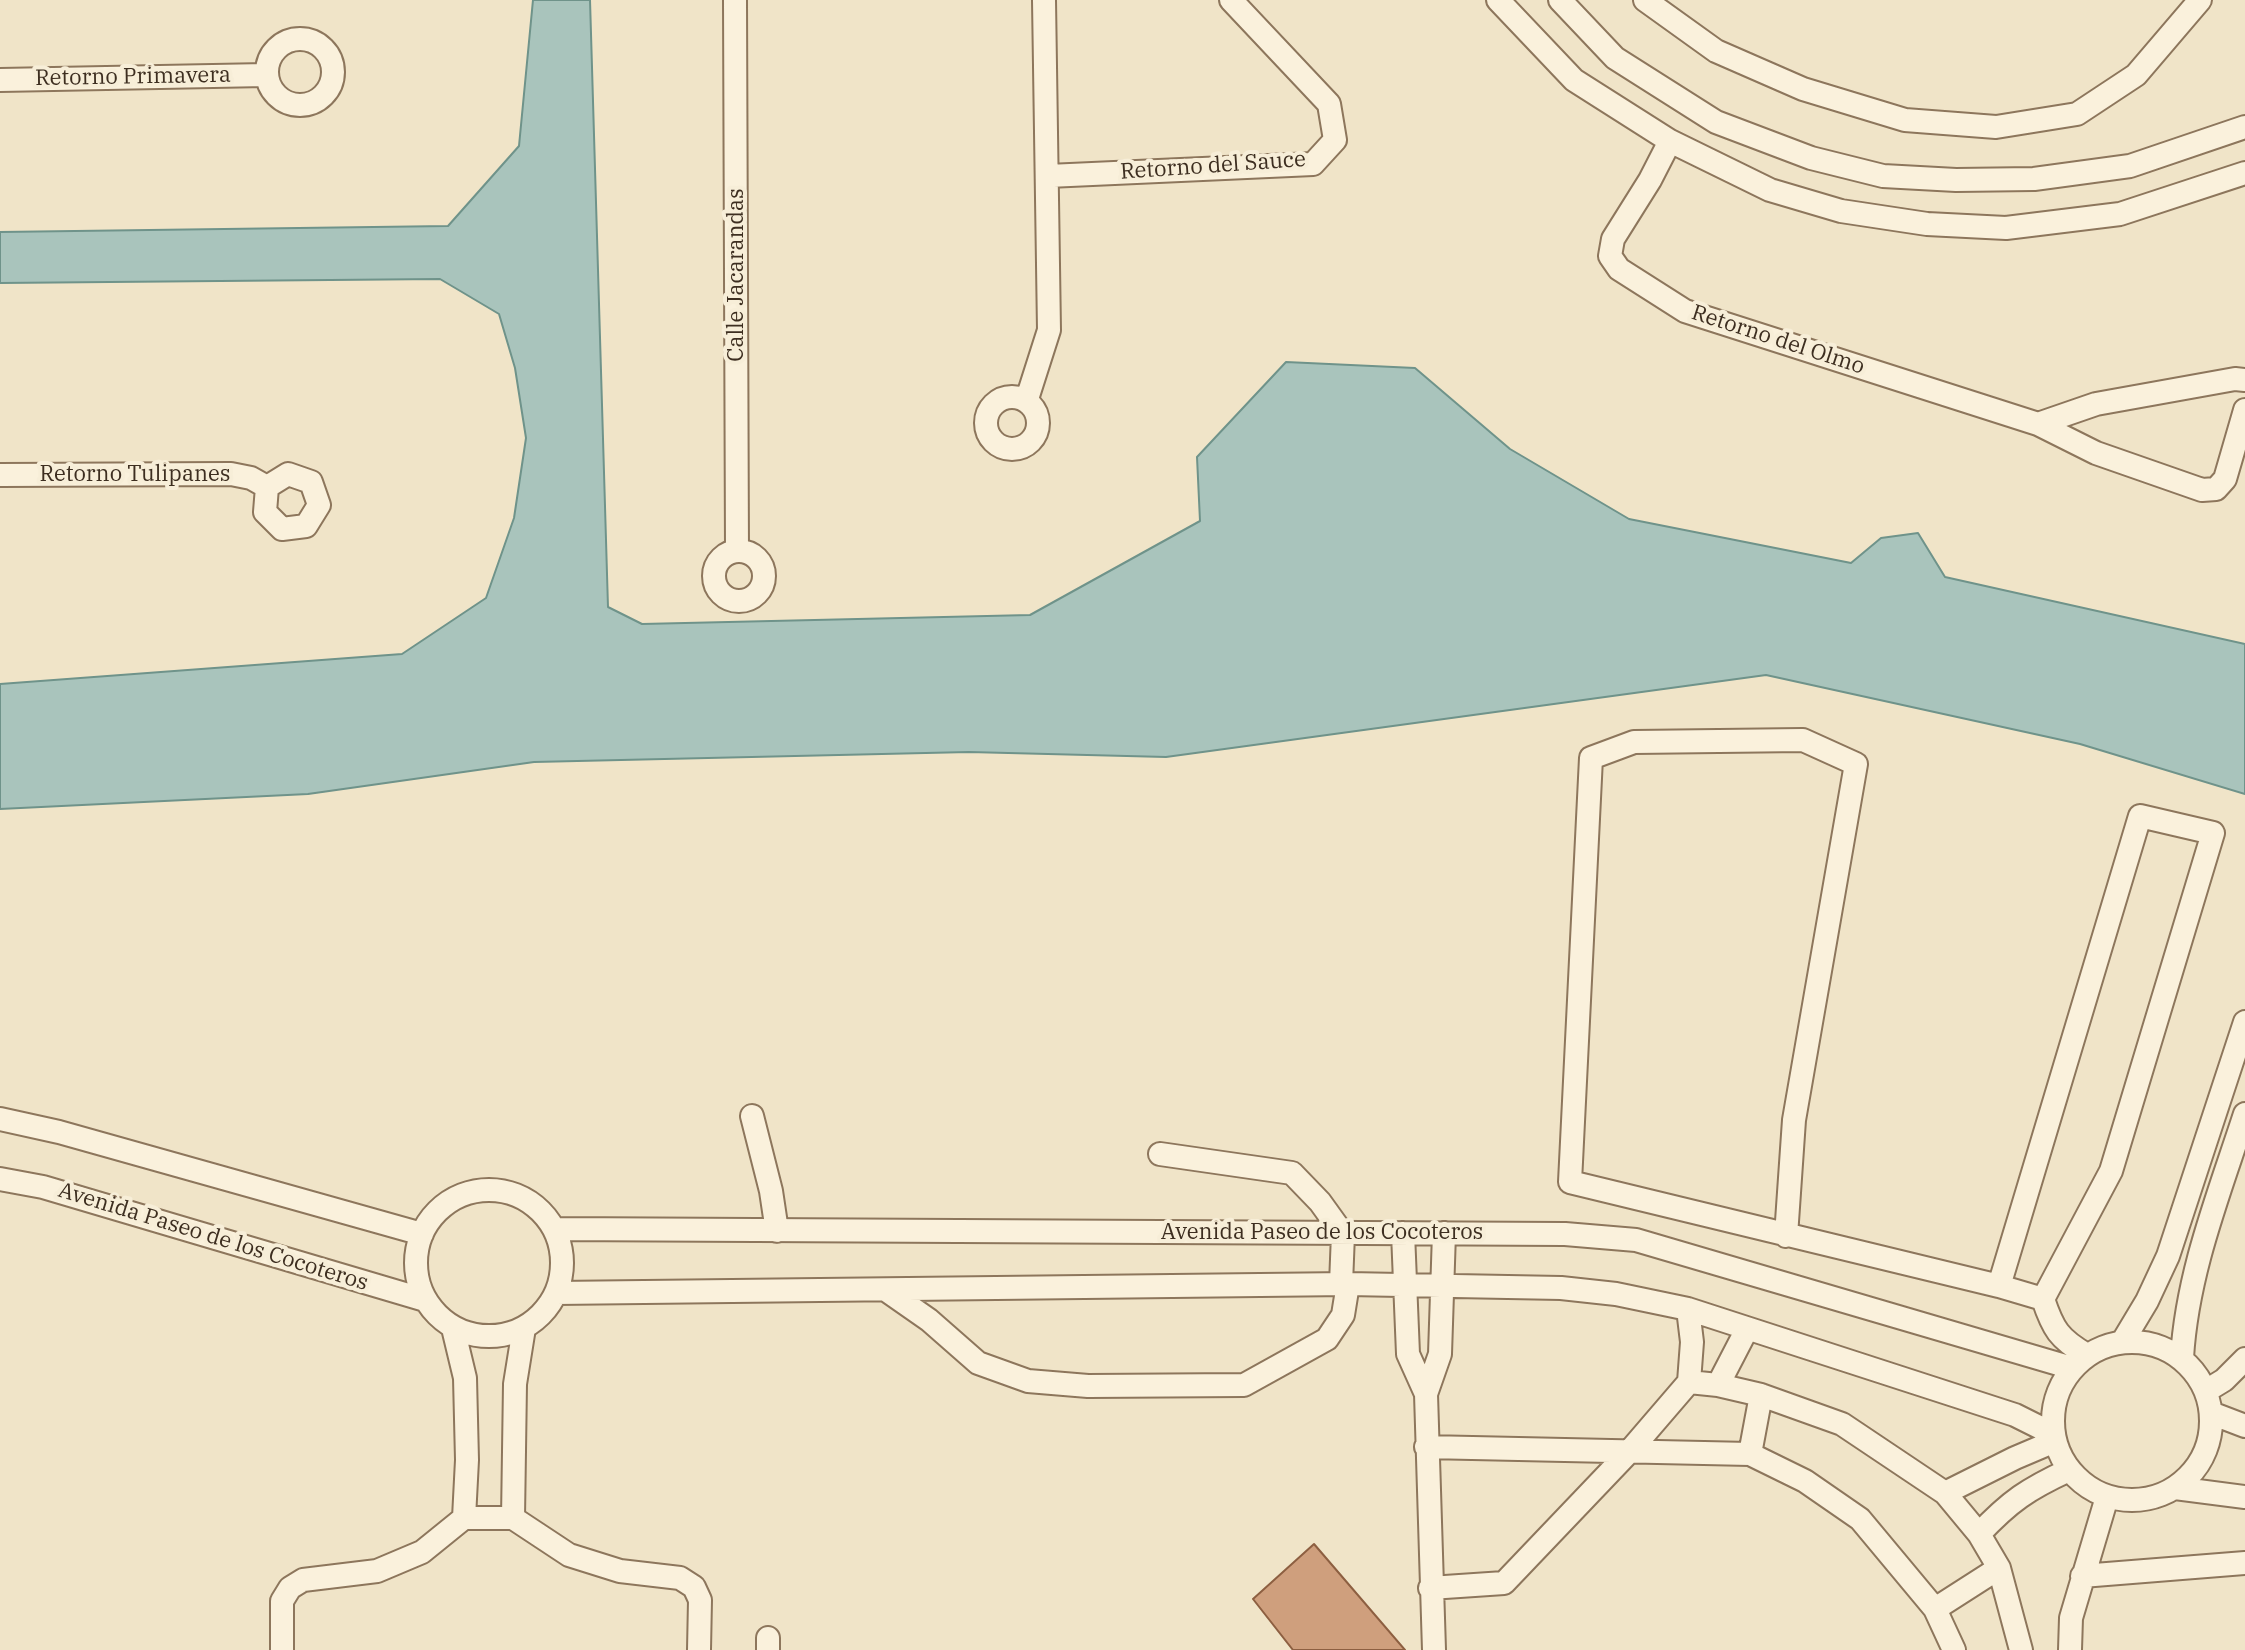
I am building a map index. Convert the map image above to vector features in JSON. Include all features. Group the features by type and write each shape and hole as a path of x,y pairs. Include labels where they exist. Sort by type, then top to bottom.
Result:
{"street":[{"name":"Calle Jacarandas","path":"735,0 737,550"},
{"path":"1027,399 1049,330 1044,0"},
{"name":"Retorno del Sauce","path":"1048,176 1313,164 1335,140 1329,104 1231,0"},
{"path":"1498,0 1574,80 1670,141 1770,190 1841,211 1927,224 2006,228 2120,214 2245,173"},
{"path":"1560,0 1615,58 1716,122 1811,158 1883,176 1956,180 2034,179 2130,166 2245,127"},
{"path":"1645,0 1716,51 1803,89 1905,120 1996,127 2077,114 2136,75 2200,0"},
{"name":"Retorno Primavera","path":"0,80 266,75"},
{"name":"Retorno del Olmo","path":"1670,141 1613,239 1610,256 1619,269 1685,311 2038,424 2096,453 2202,490 2216,489 2225,479 2245,410"},
{"path":"2038,424 2096,404 2235,379 2245,380"},
{"name":"Retorno Tulipanes","path":"0,475 231,474 251,478 267,487"},
{"path":"1786,1236 1794,1120 1856,764 1803,740 1634,742 1591,758 1570,1182 1786,1236 1999,1286 2043,1299"},
{"path":"1999,1286 2140,816 2213,833 2111,1171 2043,1299 2051,1324 2079,1362"},
{"path":"2123,1341 2147,1301 2168,1256 2245,1022"},
{"path":"2182,1358 2184,1319 2196,1266 2245,1114"},
{"path":"752,1116 771,1191 777,1231"},
{"path":"0,1119 59,1132 422,1234"},
{"path":"886,1290 929,1320 978,1363 1028,1381 1088,1386 1244,1385 1327,1339 1343,1315 1343,1234 1320,1202 1292,1173 1160,1154"},
{"name":"Avenida Paseo de los Cocoteros","path":"0,1179 43,1187 425,1300 437,1316 453,1328"},
{"path":"425,1300 417,1279 416,1256 422,1234 434,1214 453,1199 474,1191 498,1190 521,1197 540,1210 554,1229 561,1249 562,1270 556,1293 543,1313 524,1328 502,1336 485,1337 453,1328"},
{"name":"Avenida Paseo de los Cocoteros","path":"554,1229 1565,1234 1636,1240 2079,1362"},
{"path":"1403,1233 1408,1354 1426,1394"},
{"path":"1434,1650 1426,1394 1440,1354 1444,1233"},
{"path":"556,1293 1344,1284 1561,1288 1616,1294 1688,1309 2015,1415 2054,1438"},
{"path":"1430,1588 1504,1583 1628,1453 1689,1382 1692,1342 1688,1309"},
{"path":"453,1328 465,1378 467,1460 464,1518"},
{"path":"513,1518 515,1384 524,1328"},
{"path":"1718,1385 1747,1329"},
{"path":"2123,1341 2154,1344 2182,1358 2196,1373 2209,1402 2208,1445 2193,1473 2175,1488 2153,1498 2130,1501 2107,1497 2086,1487 2069,1470 2054,1438 2053,1411 2059,1388 2079,1362 2104,1346 2123,1341"},
{"path":"2209,1402 2224,1380 2245,1359"},
{"path":"1689,1382 1761,1395 1842,1424 1945,1493 1979,1534 1999,1568 2021,1650"},
{"path":"1750,1454 1761,1395"},
{"path":"2209,1402 2245,1426"},
{"path":"1945,1493 2054,1438"},
{"path":"1426,1447 1750,1454 1805,1481 1860,1519 1935,1609 1954,1650"},
{"path":"1979,1534 2011,1502 2034,1486 2069,1470"},
{"path":"2175,1488 2245,1497"},
{"path":"2070,1650 2071,1618 2107,1497"},
{"path":"282,1650 282,1601 290,1588 303,1580 377,1571 422,1552 464,1518 513,1518 569,1555 620,1571 680,1578 694,1587 700,1600 699,1650"},
{"path":"2082,1576 2245,1563"},
{"path":"1935,1609 1999,1568"}],"water":[{"path":"533,0 590,0 608,607 642,624 1030,615 1200,521 1197,457 1286,362 1415,368 1510,449 1629,519 1851,563 1881,538 1918,533 1945,577 2245,644 2245,794 2080,744 1766,675 1166,757 969,752 534,762 308,794 0,809 0,684 402,654 486,598 514,518 526,438 515,368 499,314 440,279 0,283 0,232 448,226 519,146"}],"building":[{"path":"1314,1544 1405,1650 1293,1650 1253,1599"}]}
